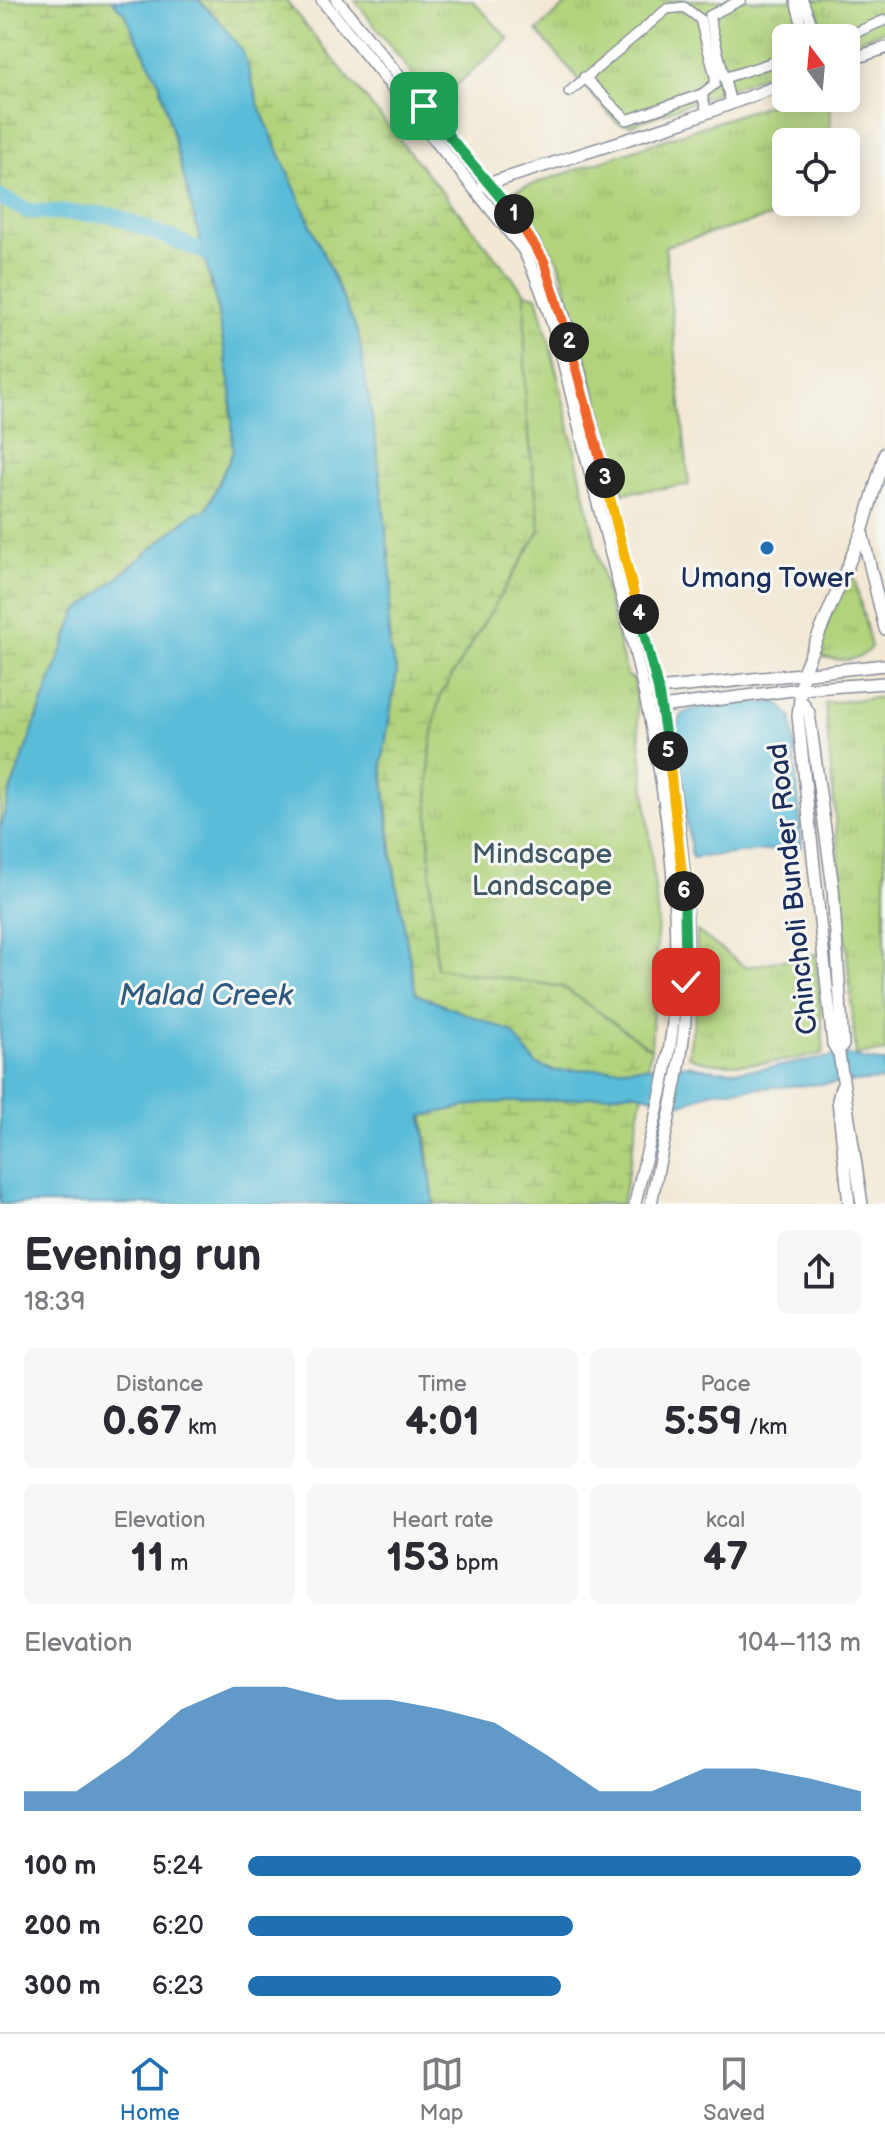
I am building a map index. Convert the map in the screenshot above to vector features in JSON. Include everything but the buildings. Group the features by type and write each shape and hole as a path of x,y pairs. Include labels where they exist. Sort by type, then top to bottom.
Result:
{"street":[{"path":"322,0 481,187 534,242 552,281 658,689 684,874 686,982 651,1204"},
{"path":"337,0 481,187 523,249 539,285 646,697 672,868 674,1054 655,1105 635,1204"},
{"path":"731,104 709,16 741,0"},
{"path":"795,0 801,24"},
{"path":"803,0 812,24"},
{"path":"569,92 584,77 667,9 684,7 700,19 715,84 702,94 627,120 584,77"},
{"path":"860,31 885,20"},
{"path":"860,56 885,48"},
{"path":"724,78 772,63"},
{"path":"481,187 707,113 772,88"},
{"path":"702,94 707,113"},
{"path":"803,672 862,532 882,478 885,456"},
{"path":"862,532 885,629"},
{"path":"646,697 658,689 885,665"},
{"name":"Chincholi Bunder Road","path":"803,672 798,716 833,1044 839,1053 841,1086"},
{"path":"646,697 661,707 800,689 885,683"},
{"path":"841,1086 838,1100 849,1204"},
{"path":"841,1086 847,1099 862,1204"}],"green space":[{"path":"0,0 112,0 124,13 160,84 216,302 231,389 233,452 206,510 194,513 76,613 11,789 0,829"},
{"path":"198,0 285,0 525,293 525,403 540,530 441,694 430,758 429,793 436,968 563,987 651,1049 622,1204 434,1204 382,763 397,671 390,651 388,621 392,584 377,450 358,333 260,109 243,52 218,19"},
{"path":"355,0 472,0 509,39 435,104"},
{"path":"571,0 885,0 885,30 860,40 860,24 772,24 772,72 632,125 617,123 537,31"},
{"path":"772,103 772,112 831,112 830,128 772,128 773,216 665,246 689,485 623,493 559,262 510,192"},
{"name":"Mindscape Landscape","path":"525,293 537,296 627,676 634,679 658,919 651,1049 563,987 436,968 429,793 434,725 441,694 540,530 525,403"},
{"path":"853,572 871,647 855,658 823,657 820,647 840,585"},
{"path":"885,697 885,1052 856,1055 825,703"},
{"path":"697,931 745,967 816,954 824,1053 774,1062 735,1064 701,1061 688,1056 695,1017"}],"water":[{"name":"Malad Creek","path":"112,0 198,0 218,19 243,52 260,109 358,333 377,450 392,584 388,621 390,651 397,671 382,763 392,858 416,994 512,1032 536,1064 555,1071 688,1065 746,1070 848,1055 885,1062 885,1080 713,1091 683,1104 633,1092 563,1100 483,1103 422,1116 434,1204 0,1204 0,829 11,789 76,613 194,513 206,510 233,452 231,389 216,302 160,84 124,13"},
{"path":"777,702 792,718 802,847 692,858 674,733 679,719 699,708"}],"waterway":[{"path":"0,197 28,211 112,215 205,252"}],"place":[{"name":"Umang Tower","path":"767,548"}],"route":[{"path":"424,106 517,218 534,242 552,281 658,689 683,860 686,982"}]}
